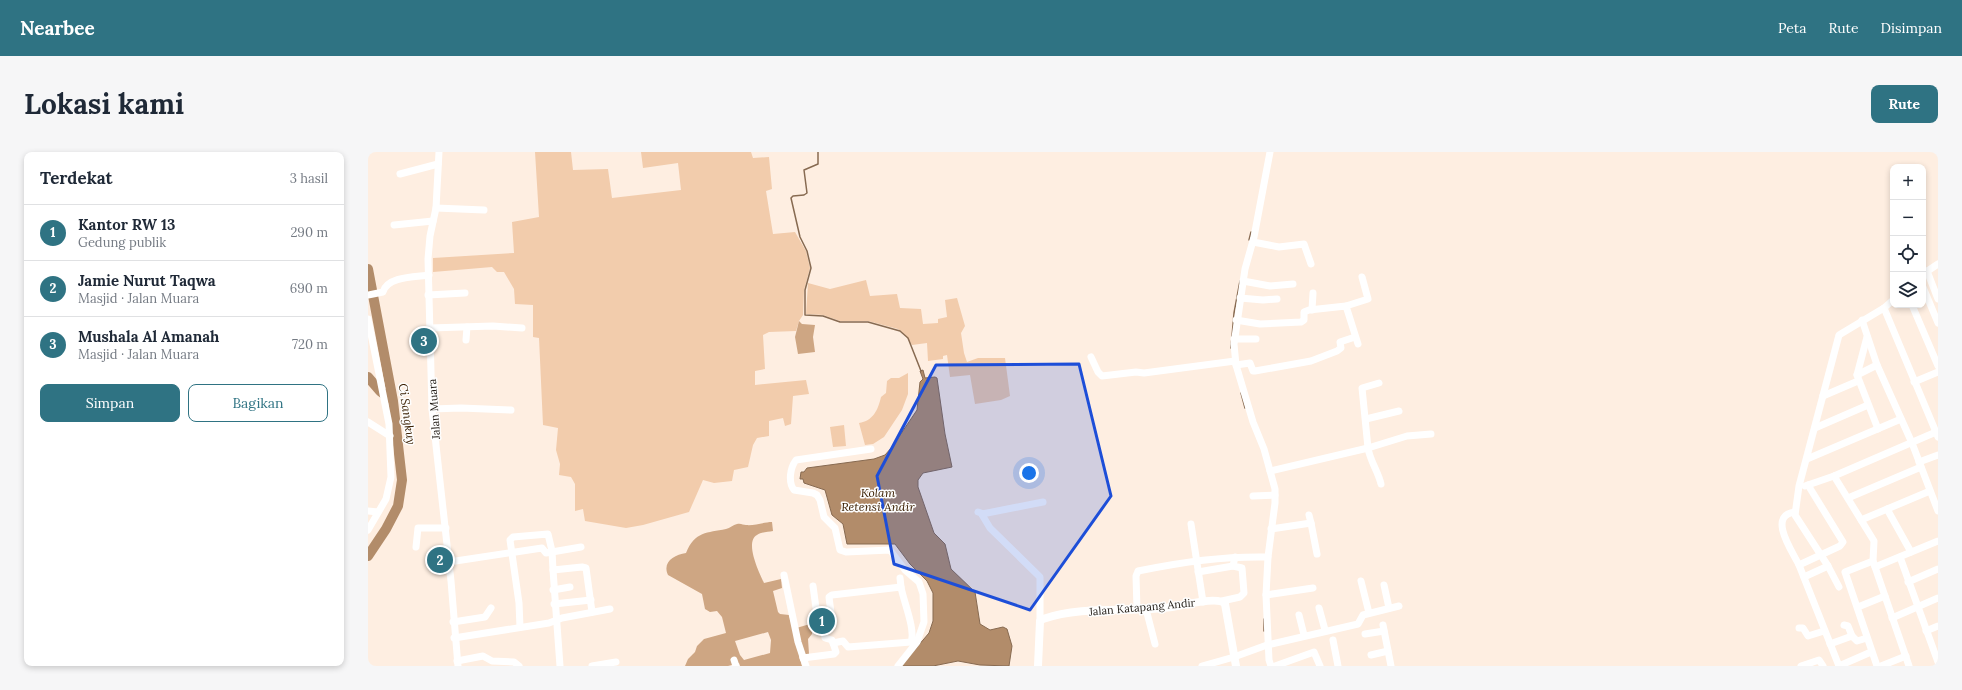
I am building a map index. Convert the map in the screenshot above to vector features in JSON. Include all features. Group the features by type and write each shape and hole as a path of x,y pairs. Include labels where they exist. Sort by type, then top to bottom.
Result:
{"street":[{"name":"Jalan Muara","path":"439,152 436,208 428,253 432,409 446,528 457,664"},
{"path":"1270,152 1253,242 1246,263 1236,320 1234,363 1270,471 1273,495 1271,529 1266,557 1265,645 1271,666"},
{"path":"400,174 438,164"},
{"path":"436,208 484,210"},
{"path":"394,225 433,221"},
{"path":"1253,242 1279,247 1304,244 1311,264"},
{"path":"1926,272 1938,264"},
{"path":"368,295 382,292 388,284 394,281 429,275"},
{"path":"1926,275 1938,299"},
{"path":"1236,320 1260,324 1301,322 1304,320 1304,312 1346,306 1368,299 1362,276"},
{"path":"1244,281 1270,286 1293,284"},
{"path":"428,295 465,293"},
{"path":"1312,310 1313,293"},
{"path":"1926,294 1938,323"},
{"path":"1240,298 1263,300 1277,299"},
{"path":"1839,587 1821,554 1795,516 1799,486 1839,335 1884,308 1890,303"},
{"path":"1091,357 1098,372 1102,376 1136,372 1144,374 1234,363 1250,363 1253,371 1255,371 1311,361 1337,351 1341,348 1340,342 1356,340 1346,306"},
{"path":"1799,486 1808,485 1834,476 1912,442 1937,434 1884,308"},
{"path":"1913,308 1938,366"},
{"path":"368,319 390,436 392,477 386,499 368,530"},
{"path":"1862,320 1877,365 1912,442 1938,511"},
{"path":"430,328 493,326 522,328"},
{"path":"466,340 467,327"},
{"path":"1867,337 1857,378 1878,429"},
{"path":"1234,339 1256,339"},
{"path":"1930,347 1938,344"},
{"path":"1823,396 1857,378 1877,365"},
{"path":"1914,382 1938,372"},
{"path":"1379,383 1362,388 1368,448 1374,469 1379,475 1382,484"},
{"path":"1815,428 1868,405"},
{"path":"432,409 461,408 511,410"},
{"path":"1366,419 1399,411"},
{"path":"1807,460 1901,419"},
{"path":"368,422 390,436"},
{"path":"1270,471 1368,448 1406,436 1431,434"},
{"path":"871,449 796,460 792,471 791,486 794,490 813,493 817,496 820,500 824,517 835,528 840,550 846,552 890,550 905,570 919,582 922,587 924,622 917,642 898,666"},
{"path":"1848,498 1920,465 1938,455"},
{"path":"1834,476 1874,542 1874,564 1909,666"},
{"path":"1798,565 1840,546 1843,542 1808,485"},
{"path":"1861,520 1930,491"},
{"path":"1253,496 1273,495"},
{"path":"1038,666 1040,577 990,528 980,513 1043,502"},
{"path":"1887,509 1911,552"},
{"path":"368,511 378,512"},
{"path":"1795,512 1788,513 1783,516 1782,528 1804,577 1839,666 1872,652"},
{"path":"1309,515 1317,554"},
{"path":"1191,524 1203,602"},
{"path":"1271,529 1311,524"},
{"path":"416,547 418,528 446,528"},
{"path":"520,626 519,603 510,540 512,537 545,533 548,534 552,552 553,590 560,666"},
{"path":"1877,666 1845,572 1900,557 1938,541"},
{"path":"449,562 542,548 546,553 581,547"},
{"path":"1137,609 1136,576 1138,571 1196,560 1235,556 1266,557"},
{"path":"1233,566 1235,556"},
{"path":"1900,557 1938,662"},
{"path":"1198,572 1233,566 1242,568 1244,593 1240,596 1222,601 1227,608 1236,666"},
{"path":"1804,577 1828,566"},
{"path":"553,570 584,567 587,571 592,612"},
{"path":"1908,582 1938,569"},
{"path":"784,575 806,666"},
{"path":"833,643 843,641 848,647 911,642 910,620 900,587 900,578"},
{"path":"1361,581 1369,613"},
{"path":"803,658 834,654 836,652 833,643 825,638 824,626 818,624 813,586"},
{"path":"1384,586 1389,608"},
{"path":"832,621 829,597 832,595 900,587"},
{"path":"553,590 570,588"},
{"path":"1266,595 1313,588"},
{"path":"1858,607 1884,596"},
{"path":"1892,618 1938,598"},
{"path":"554,604 591,600"},
{"name":"Jalan Katapang Andir","path":"1040,621 1047,618 1087,611 1164,608 1203,602 1222,601"},
{"path":"1202,666 1234,657 1265,645 1325,630 1358,624 1362,615 1399,606"},
{"path":"453,622 486,618 491,608"},
{"path":"1146,608 1155,644"},
{"path":"1319,608 1325,630"},
{"path":"454,638 520,626 549,623 562,618 610,609"},
{"path":"1299,615 1304,636"},
{"path":"1844,625 1848,626 1852,636 1857,641 1868,638"},
{"path":"1926,630 1938,626"},
{"path":"1365,634 1384,628 1391,666"},
{"path":"1799,628 1803,628 1808,636 1824,631"},
{"path":"1830,644 1852,636"},
{"path":"1333,640 1338,666"},
{"path":"1371,655 1388,651"},
{"path":"1275,666 1314,652 1320,666"},
{"path":"457,664 483,656 492,661 514,662 519,666"},
{"path":"1881,666 1906,656"},
{"path":"1801,666 1819,660 1823,666"},
{"path":"592,666 616,662"}],"highlighted area":[{"path":"1079,364 1111,496 1030,610 894,564 877,476 936,365"}],"shaded area":[{"path":"535,152 571,152 573,170 608,169 612,198 681,190 678,163 643,168 641,152 751,152 753,158 769,157 772,189 766,191 773,234 795,232 806,251 810,268 804,290 803,315 799,321 796,331 769,332 763,335 765,369 755,371 755,385 806,380 809,394 793,396 791,424 785,426 783,418 769,421 769,436 757,438 753,445 748,467 734,470 732,481 714,483 703,480 689,512 643,525 626,528 585,521 583,509 575,511 575,484 571,477 559,475 560,464 556,450 558,428 543,425 539,338 533,337 533,305 515,304 514,289 504,272 497,272 492,267 433,272 433,258 514,253 512,222 539,217"},
{"path":"866,280 870,296 897,294 900,308 921,309 923,324 938,323 938,319 947,317 945,300 957,298 965,326 961,333 967,362 978,358 1005,358 1010,396 1001,400 975,404 970,375 950,377 947,355 943,356 943,359 928,361 927,343 912,345 904,334 898,329 868,321 840,321 823,315 806,314 808,283 830,289"},
{"path":"799,321 802,324 815,325 813,337 815,352 798,354 795,337"},
{"path":"908,373 908,394 902,410 884,437 873,444 865,445 859,423 868,420 874,414 881,397 886,393 887,381 891,378 899,378"},
{"path":"844,425 846,446 833,447 830,427"},
{"path":"772,522 773,531 760,533 753,539 752,551 764,583 781,579 782,588 773,591 778,612 780,614 789,615 793,629 810,624 812,627 812,634 808,639 809,654 799,656 802,666 740,666 739,663 728,666 685,666 688,659 695,652 697,646 704,639 726,633 722,617 717,611 710,612 705,609 702,594 668,575 668,563 673,557 686,553 693,541 702,534 726,529 737,524 749,525","holes":["768,632 771,640 770,653 744,660 740,655 735,641"]}],"water":[{"name":"Kolam Retensi Andir","path":"923,370 925,378 937,378 945,434 952,467 923,473 918,480 918,487 934,533 945,544 951,569 975,592 980,624 990,630 1003,627 1007,629 1012,646 1009,666 980,665 958,661 933,666 901,666 929,633 933,621 933,593 927,581 910,564 895,544 847,544 843,524 832,515 825,490 804,483 803,479 800,479 801,472 804,472 807,468 874,459 885,455 917,410 920,382 923,379 920,371"}],"waterway":[{"path":"818,152 818,164 804,170 807,193 804,195 793,196 791,198 800,237 807,251 811,268 805,290 805,315 823,316 840,322 868,322 900,331 908,338 921,371"},
{"path":"1249,240 1251,232"},
{"name":"Ci Sangkuy","path":"368,269 393,401 402,480 398,506 386,529 368,556"},
{"path":"1231,348 1234,313 1240,281"},
{"path":"368,377 380,391 389,398"},
{"path":"1241,393 1245,408"},
{"path":"1264,619 1264,631"}],"place":[{"name":"Mushala Al Amanah","path":"424,341"},
{"name":"Jamie Nurut Taqwa","path":"440,560"},
{"name":"Kantor RW 13","path":"822,621"}]}
